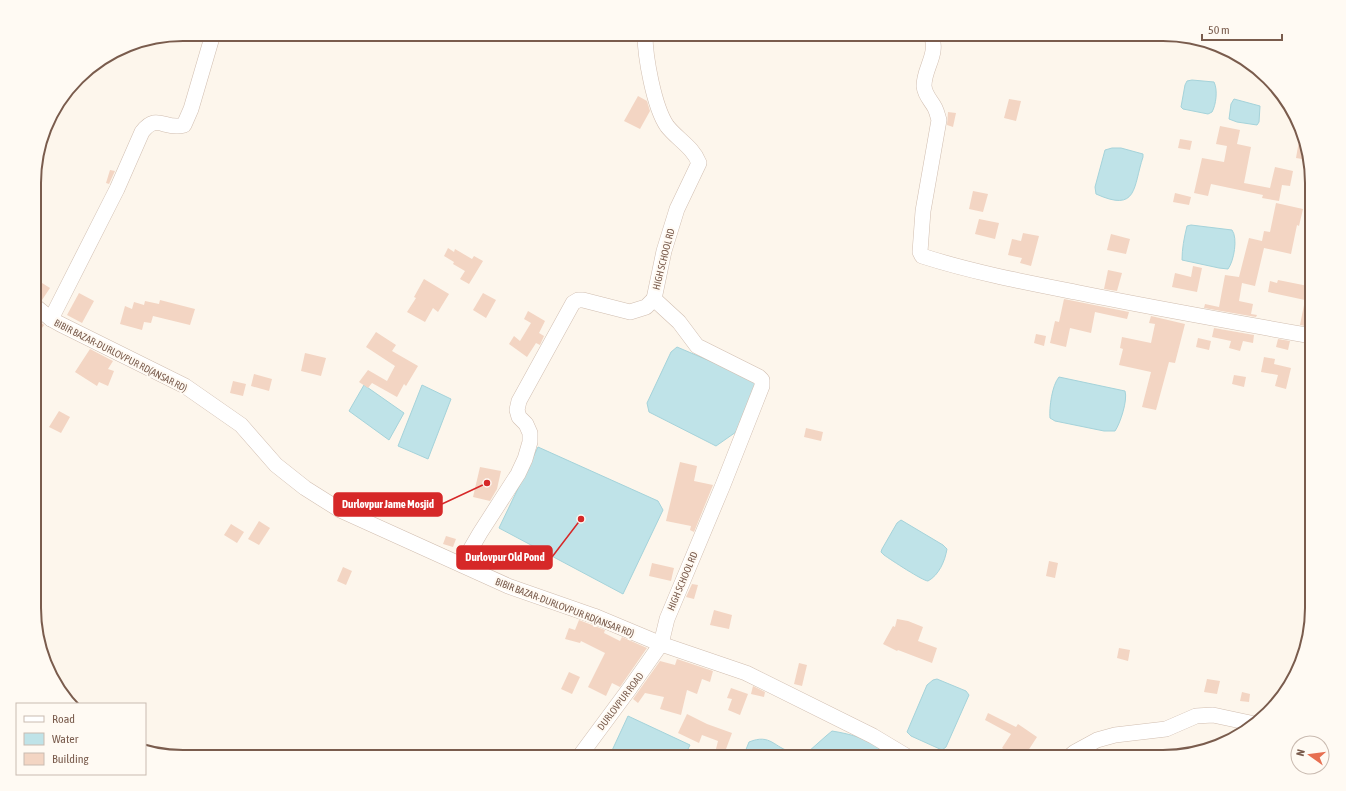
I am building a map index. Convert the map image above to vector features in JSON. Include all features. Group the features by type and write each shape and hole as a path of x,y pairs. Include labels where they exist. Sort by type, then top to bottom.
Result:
{"street":[{"path":"51,319 117,189 147,124 155,122 177,127 184,125 191,109 211,41"},
{"name":"HIGH SCHOOL RD","path":"645,41 649,70 659,107 667,125 686,144 696,156 699,163 677,209 662,257 654,299 679,322 697,346 759,377 762,380 762,386 723,485 667,619 661,644"},
{"path":"932,41 934,49 924,86 927,97 936,108 939,120 923,211 920,252 922,256 1025,282 1178,313 1305,335"},
{"path":"462,564 518,474 525,459 530,442 530,433 526,424 518,417 517,410 519,401 573,303 578,300 583,300 630,312 646,306 654,299"},
{"name":"BIBIR BAZAR-DURLOVPUR RD(ANSAR RD)","path":"41,311 51,319 185,386 241,425 276,465 305,488 340,510 508,586 594,616 661,644 746,673 873,736 896,750"},
{"name":"DURLOVPUR ROAD","path":"584,750 661,644"},
{"path":"1079,750 1097,740 1116,735 1166,729 1196,716 1213,715 1248,722"}],"water":[{"path":"1187,81 1214,82 1216,97 1212,112 1208,114 1183,109 1181,107 1185,85"},
{"path":"1234,99 1260,106 1259,122 1257,125 1237,122 1229,119 1231,104"},
{"path":"1121,148 1143,154 1135,187 1132,194 1127,199 1110,199 1096,194 1095,187 1105,150"},
{"path":"1191,225 1232,230 1235,238 1235,244 1232,261 1228,269 1182,260 1183,243 1187,226"},
{"path":"677,347 757,381 736,432 716,446 649,412 647,403 671,352"},
{"path":"1059,377 1125,391 1126,395 1123,412 1115,431 1104,431 1055,421 1050,418 1050,408 1054,385"},
{"path":"364,385 404,413 389,440 349,411"},
{"path":"422,385 451,399 428,459 398,446"},
{"path":"538,447 658,501 663,510 623,594 499,528"},
{"path":"901,520 943,545 947,549 941,567 928,581 907,570 881,552 897,523"},
{"path":"937,679 966,691 969,695 946,747 942,750 911,736 907,732 927,685 933,680"},
{"path":"628,716 690,745 688,750 612,750"},
{"path":"832,731 861,738 874,744 880,750 810,750"},
{"path":"762,739 768,740 786,750 746,750 749,742"}],"building":[{"path":"638,96 647,101 650,111 640,129 624,121"},
{"path":"1009,99 1021,101 1016,121 1004,118"},
{"path":"948,112 956,113 953,127 947,125"},
{"path":"1220,126 1240,130 1237,144 1251,147 1244,183 1270,188 1275,167 1293,171 1290,186 1282,185 1279,201 1262,198 1263,195 1211,184 1208,196 1194,193 1202,158 1224,162 1227,146 1216,144"},
{"path":"1180,139 1192,141 1190,150 1178,148"},
{"path":"1299,142 1303,159 1296,158"},
{"path":"110,170 115,171 109,184 106,183"},
{"path":"973,191 988,194 983,212 969,209"},
{"path":"1175,193 1191,197 1189,205 1173,202"},
{"path":"1276,203 1303,209 1299,226 1297,225 1291,254 1264,248 1255,286 1242,283 1239,301 1253,304 1251,314 1257,315 1256,317 1204,308 1205,304 1219,307 1225,275 1239,277 1249,238 1262,241 1264,231 1270,232"},
{"path":"979,219 999,223 995,239 975,234"},
{"path":"1023,233 1039,236 1031,266 1020,263 1022,258 1008,255 1012,239 1021,241"},
{"path":"1111,234 1130,239 1126,254 1107,250"},
{"path":"448,248 454,252 455,249 472,259 474,256 483,261 469,284 460,279 465,271 453,264 454,262 444,256"},
{"path":"1193,266 1202,268 1197,292 1172,287 1175,273 1191,277"},
{"path":"1108,270 1122,273 1117,291 1104,289"},
{"path":"424,279 449,294 438,312 433,308 425,322 407,312 416,298 414,297"},
{"path":"1278,280 1305,285 1305,300 1268,292 1270,281 1277,283"},
{"path":"42,283 50,288 42,300 41,300"},
{"path":"79,293 94,301 82,323 67,315"},
{"path":"483,293 496,300 486,318 473,310"},
{"path":"1064,299 1129,312 1127,319 1095,312 1091,333 1070,328 1066,347 1050,343 1055,321 1059,322"},
{"path":"160,300 195,309 190,325 153,316 151,323 144,322 142,330 120,324 125,306 132,309 134,302 144,305 145,301 159,304"},
{"path":"1305,300 1305,326 1300,325"},
{"path":"528,311 545,321 539,333 544,336 540,345 536,343 527,357 509,344 514,336 520,341 531,323 524,319"},
{"path":"1151,316 1185,324 1175,363 1169,362 1156,410 1142,407 1151,372 1119,365 1123,349 1120,348 1122,337 1151,343 1155,324 1149,323"},
{"path":"1214,328 1254,335 1253,343 1243,341 1240,351 1229,348 1231,341 1212,337"},
{"path":"376,332 396,345 392,351 418,366 406,386 404,384 397,397 372,383 368,388 359,382 368,370 387,381 395,366 366,347"},
{"path":"1036,334 1046,336 1044,346 1034,343"},
{"path":"1198,338 1211,341 1209,350 1196,347"},
{"path":"1278,339 1290,341 1288,350 1276,347"},
{"path":"90,349 113,361 108,369 114,371 108,386 99,382 97,386 75,372"},
{"path":"305,353 326,358 321,376 301,371"},
{"path":"1264,357 1275,359 1274,364 1291,368 1286,389 1275,386 1278,375 1261,372"},
{"path":"254,374 272,379 269,391 251,386"},
{"path":"1234,375 1246,377 1244,387 1232,384"},
{"path":"233,381 246,384 243,396 230,393"},
{"path":"59,411 70,417 61,433 49,427"},
{"path":"806,428 823,432 821,441 804,437"},
{"path":"680,462 697,466 694,481 713,485 694,532 690,530 691,526 666,521"},
{"path":"480,467 501,471 497,489 490,501 473,497"},
{"path":"259,521 270,528 259,545 248,539"},
{"path":"231,524 244,532 237,543 224,535"},
{"path":"446,536 456,539 453,547 443,544"},
{"path":"1049,561 1058,563 1055,578 1046,576"},
{"path":"652,563 674,568 671,581 649,576"},
{"path":"343,567 352,571 346,585 337,581"},
{"path":"692,584 698,585 694,599 686,597"},
{"path":"714,610 732,615 729,629 710,625"},
{"path":"897,619 908,621 923,627 918,641 937,648 932,663 898,650 897,651 883,644 893,626 895,627"},
{"path":"579,620 605,630 604,633 620,641 622,637 647,648 620,687 612,683 606,696 588,687 605,653 581,641 580,643 565,639 569,628 575,630"},
{"path":"1119,648 1130,650 1128,661 1117,658"},
{"path":"677,659 713,671 710,682 702,679 697,694 687,690 681,715 660,709 664,697 645,693 638,703 633,699 660,661 675,665"},
{"path":"799,663 807,665 802,686 794,684"},
{"path":"569,672 580,677 572,694 561,689"},
{"path":"1207,679 1220,681 1217,694 1204,692"},
{"path":"753,686 765,692 764,697 751,694"},
{"path":"731,688 748,694 740,715 728,710 732,699 727,698"},
{"path":"1242,692 1250,694 1249,702 1240,701"},
{"path":"988,713 1016,727 1018,724 1037,737 1029,750 1005,750 1002,748 1011,734 985,720"},
{"path":"687,714 707,724 732,733 726,750 716,750 718,741 702,735 699,743 678,733"}],"place":[{"name":"Durlovpur Jame Mosjid","path":"487,483"},
{"name":"Durlovpur Old Pond","path":"581,519"}]}
